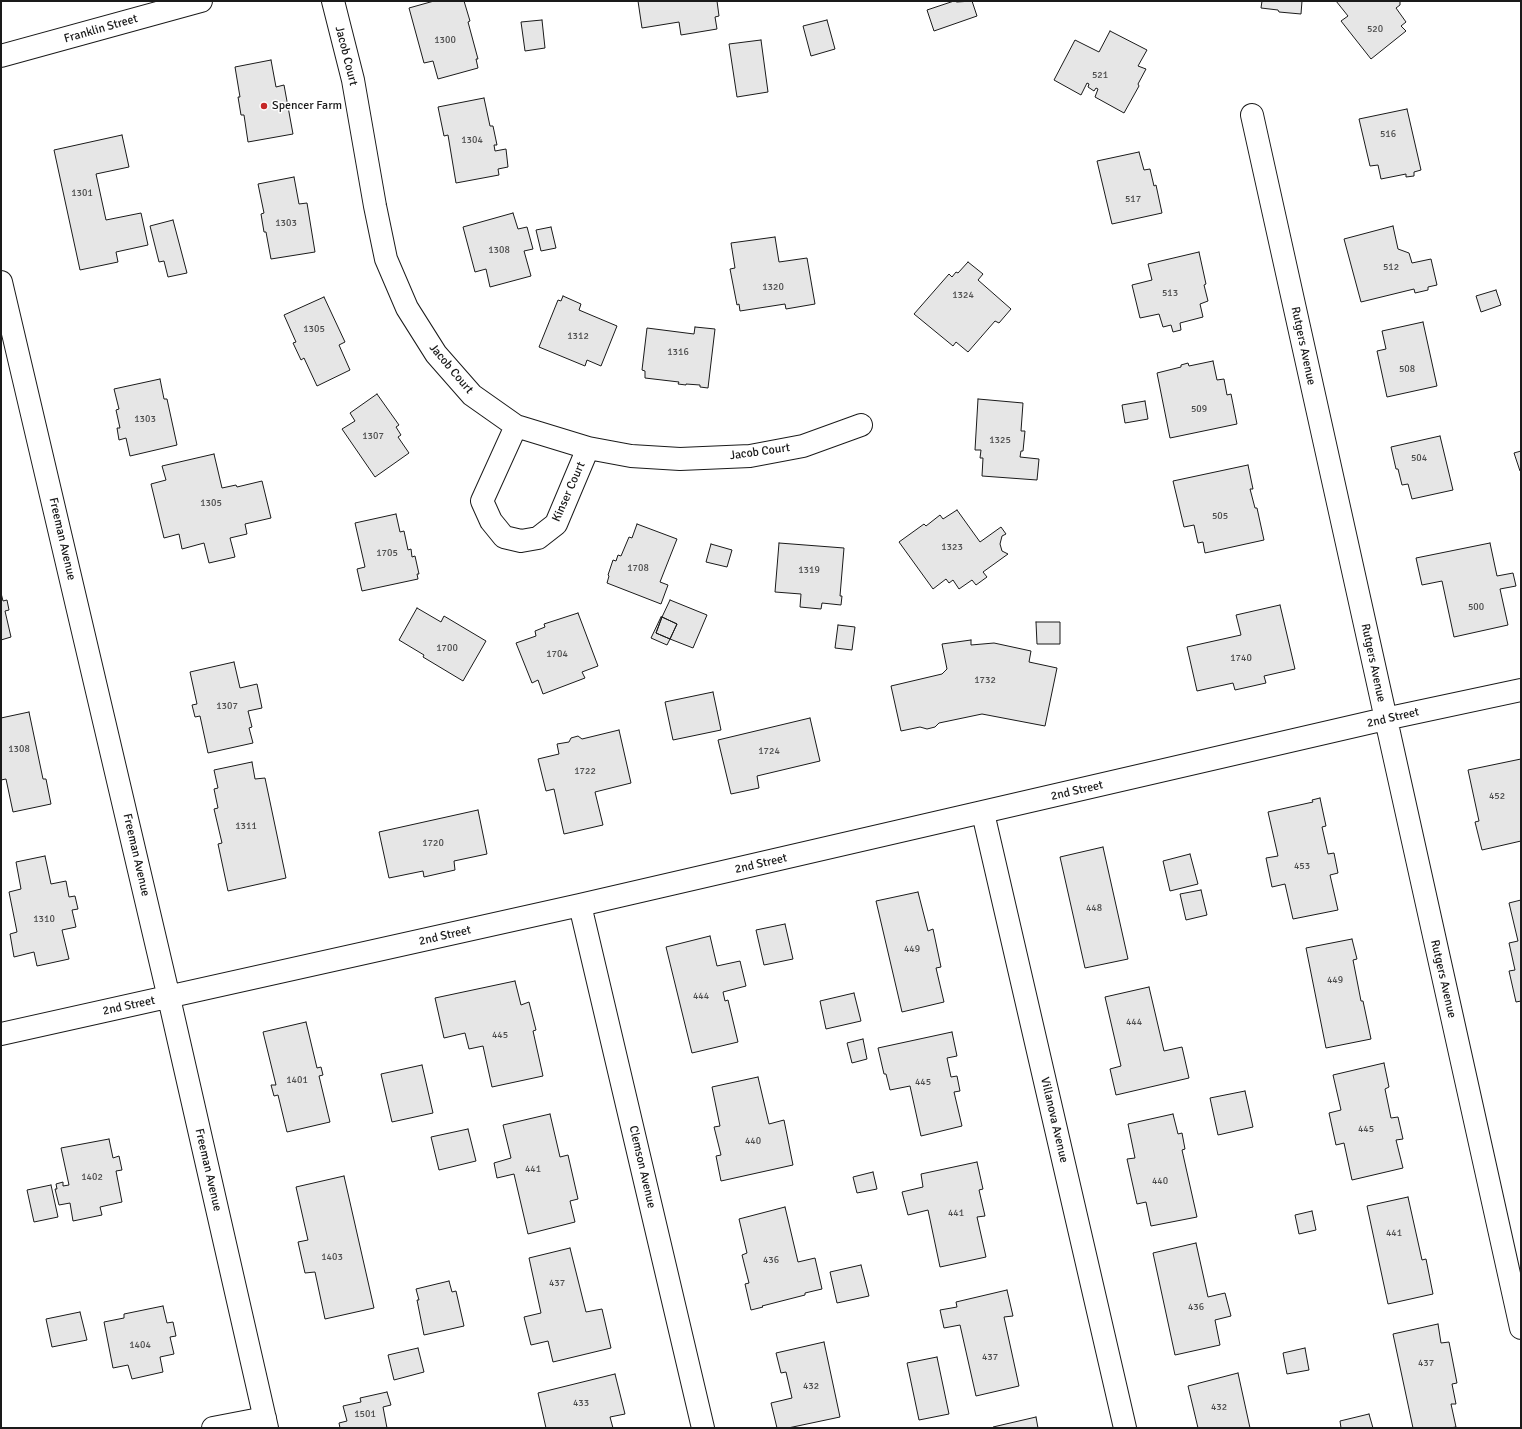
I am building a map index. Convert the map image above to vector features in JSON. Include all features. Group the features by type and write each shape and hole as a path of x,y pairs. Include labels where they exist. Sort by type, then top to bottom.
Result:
{"street":[{"name":"Franklin Street","path":"1,56 201,1"},
{"name":"Jacob Court","path":"333,1 353,80 375,206 386,259 407,308 436,354 472,395 516,426 588,448 631,456 680,459 750,456 803,446 861,425"},
{"name":"Rutgers Avenue","path":"1252,114 1521,1328"},
{"name":"Freeman Avenue","path":"1,282 169,998 266,1423"},
{"name":"Kinser Court","path":"516,426 482,501 490,522 504,537 521,542 538,538 556,524 588,448"},
{"name":"2nd Street","path":"1,1034 169,998 580,905 1385,719 1521,690"},
{"name":"Villanova Avenue","path":"983,813 1125,1428"},
{"name":"Clemson Avenue","path":"580,905 703,1428"},
{"path":"213,1428 266,1423"}],"building":[{"path":"434,1 464,1 478,59 476,59 478,68 438,79 433,61 424,63 409,8"},
{"path":"638,1 717,1 719,16 715,17 717,29 681,35 679,22 642,28"},
{"path":"954,1 972,1 977,16 934,31 927,10"},
{"path":"1262,1 1302,1 1301,14 1279,12 1278,10 1261,8"},
{"path":"1336,1 1400,1 1400,5 1396,8 1406,22 1401,26 1406,31 1371,59 1341,21 1348,16"},
{"path":"542,20 545,48 525,51 521,22"},
{"path":"827,20 835,49 811,56 803,26"},
{"path":"1110,31 1147,50 1138,66 1146,69 1138,84 1139,86 1124,113 1095,97 1098,89 1096,88 1094,91 1088,87 1089,84 1087,83 1081,95 1054,80 1075,40 1099,52"},
{"path":"761,40 768,92 737,97 729,44"},
{"name":"Spencer Farm","path":"271,60 276,87 284,85 293,134 248,142 244,115 241,115 238,97 240,97 235,67"},
{"path":"484,98 490,126 493,126 497,145 494,145 495,151 506,149 508,167 498,169 499,175 456,183 448,135 444,136 438,107"},
{"path":"1407,109 1421,170 1414,172 1414,176 1406,177 1406,174 1381,179 1378,165 1370,166 1359,119"},
{"path":"122,135 129,167 96,174 106,220 141,213 148,245 116,252 118,262 80,270 54,150"},
{"path":"1139,152 1144,170 1150,169 1154,186 1156,185 1162,213 1112,224 1097,161"},
{"path":"294,177 299,204 307,203 315,252 271,259 266,232 264,232 261,214 264,213 258,184"},
{"path":"513,213 518,229 527,227 533,249 524,251 531,276 490,287 486,269 475,272 463,227"},
{"path":"173,220 187,273 168,277 164,261 159,262 150,226"},
{"path":"1393,226 1398,249 1409,253 1412,263 1431,259 1437,285 1428,287 1428,290 1415,293 1414,289 1361,302 1344,239"},
{"path":"551,227 556,248 541,251 536,230"},
{"path":"775,237 779,262 807,258 815,304 786,309 785,304 740,311 739,304 737,305 730,269 735,268 731,243"},
{"path":"1199,252 1208,301 1200,304 1203,317 1180,323 1181,330 1173,332 1171,325 1163,327 1159,314 1140,318 1132,285 1152,280 1148,264"},
{"path":"968,262 983,274 978,280 1011,309 999,323 995,321 968,352 956,342 953,346 914,314 949,274 952,277"},
{"path":"1496,290 1501,305 1481,312 1476,296"},
{"path":"563,296 581,304 579,310 617,326 601,366 587,360 585,366 539,347 558,300 561,301"},
{"path":"324,297 345,342 339,345 350,370 317,386 304,358 301,360 293,343 296,342 284,315"},
{"path":"1423,322 1437,386 1387,397 1377,351 1386,349 1382,331"},
{"path":"695,327 715,329 708,388 700,387 700,385 678,384 679,382 645,378 645,371 642,370 647,328 694,334"},
{"path":"1213,361 1217,380 1224,379 1227,395 1231,394 1237,424 1170,438 1157,373 1181,367 1181,365 1188,363 1189,366"},
{"path":"160,379 164,399 167,399 177,445 130,456 126,438 119,440 117,428 120,428 116,410 119,409 114,389"},
{"path":"377,394 399,425 396,427 401,435 398,437 409,453 375,477 342,429 355,421 350,413"},
{"path":"978,399 1023,403 1021,431 1025,431 1023,451 1021,451 1020,457 1039,459 1037,480 982,476 983,458 980,458 981,450 975,450"},
{"path":"1145,401 1148,419 1125,423 1122,405"},
{"path":"1440,436 1453,490 1412,499 1408,484 1402,485 1398,469 1396,469 1391,447"},
{"path":"1521,451 1521,471 1520,471 1514,453"},
{"path":"214,454 222,488 236,485 237,487 262,481 271,518 245,524 247,534 230,538 235,557 209,563 204,543 182,549 179,534 164,538 151,484 166,480 162,466"},
{"path":"1248,465 1253,489 1250,489 1255,508 1257,508 1264,540 1205,553 1203,542 1198,543 1194,525 1184,527 1173,481"},
{"path":"957,510 980,542 1001,527 1006,534 1002,536 1000,544 1002,551 1008,554 983,572 987,577 976,585 972,580 959,589 953,580 949,583 946,579 933,589 899,542 924,524 926,526 940,515 943,519"},
{"path":"396,514 400,532 404,531 408,550 411,549 412,557 415,556 419,574 417,574 418,579 362,591 357,569 365,567 355,523"},
{"path":"637,524 677,539 660,582 668,585 661,604 607,583 613,560 616,561 618,555 621,556 629,537 632,538"},
{"path":"779,543 844,548 840,596 842,596 841,605 822,603 821,609 800,607 801,594 775,592"},
{"path":"1490,543 1497,576 1513,573 1516,586 1500,589 1508,625 1454,637 1442,581 1422,585 1416,558"},
{"path":"711,544 732,550 727,567 706,562"},
{"path":"1,593 3,601 7,600 9,610 5,611 11,637 1,640"},
{"path":"670,600 707,615 693,648 670,639 677,624 662,617"},
{"path":"1280,605 1295,669 1264,676 1266,683 1235,690 1233,683 1197,691 1187,647 1241,635 1236,615"},
{"path":"417,608 441,622 444,616 486,641 463,681 423,657 424,655 399,640"},
{"path":"578,613 598,666 582,672 585,678 543,694 538,680 532,683 516,643 536,636 535,631 545,627 544,624"},
{"path":"661,617 656,633 670,639 667,645 651,638"},
{"path":"662,617 677,624 670,639 656,633"},
{"path":"1036,622 1060,622 1060,644 1037,644"},
{"path":"838,625 855,627 852,650 835,648"},
{"path":"971,640 971,645 994,643 1031,651 1029,662 1057,668 1045,726 982,714 939,723 935,727 927,729 920,727 901,731 891,686 942,674 947,669 942,644"},
{"path":"234,662 240,688 257,684 262,708 248,711 252,727 249,728 253,743 208,753 200,716 195,717 192,705 197,704 190,672"},
{"path":"713,692 721,730 673,740 665,702"},
{"path":"29,712 43,779 46,779 51,804 13,812 6,779 1,780 1,718"},
{"path":"810,718 820,761 757,776 759,788 731,794 718,740"},
{"path":"619,730 631,783 595,792 603,825 564,834 554,789 546,791 538,759 559,754 557,744 569,742 571,738 578,736 582,739"},
{"path":"1521,759 1521,841 1482,850 1475,822 1479,821 1468,770"},
{"path":"252,762 255,779 265,778 286,878 228,891 218,844 222,843 214,809 218,808 214,789 218,788 214,770"},
{"path":"1320,798 1326,826 1322,827 1328,854 1334,853 1338,873 1330,875 1338,910 1293,919 1285,884 1272,887 1266,858 1278,856 1268,812 1313,802 1312,800"},
{"path":"478,810 487,854 454,861 455,870 424,877 423,871 389,878 379,832"},
{"path":"1103,847 1128,959 1085,968 1060,857"},
{"path":"1190,854 1198,884 1170,891 1163,861"},
{"path":"45,856 51,884 66,881 69,897 75,896 78,909 72,910 76,927 62,930 69,959 37,966 34,952 14,957 10,934 17,932 9,892 21,889 16,862"},
{"path":"1201,890 1207,915 1186,920 1180,894"},
{"path":"918,892 928,931 933,929 941,967 936,968 944,1002 902,1012 876,901"},
{"path":"1521,900 1521,1001 1516,1002 1509,971 1515,970 1509,943 1518,941 1509,903"},
{"path":"785,924 793,959 764,965 756,930"},
{"path":"710,936 717,966 740,961 746,986 723,992 725,1001 728,1000 738,1042 692,1053 666,947"},
{"path":"1352,939 1357,959 1353,960 1361,1001 1363,1001 1371,1039 1326,1048 1306,948"},
{"path":"515,981 521,1005 529,1002 536,1030 533,1031 543,1076 492,1087 483,1046 469,1049 465,1033 444,1038 435,998"},
{"path":"1149,987 1164,1051 1182,1047 1189,1078 1116,1095 1110,1069 1121,1066 1105,997"},
{"path":"854,993 861,1021 826,1029 820,1001"},
{"path":"306,1022 317,1068 321,1067 323,1075 319,1076 330,1122 287,1132 278,1095 274,1096 271,1085 276,1085 263,1032"},
{"path":"952,1032 957,1056 947,1058 951,1077 957,1076 960,1091 954,1092 962,1126 921,1136 910,1086 890,1090 886,1074 884,1074 878,1048"},
{"path":"863,1039 867,1059 852,1063 847,1043"},
{"path":"1384,1063 1389,1087 1385,1089 1391,1118 1398,1117 1403,1139 1396,1140 1403,1168 1352,1180 1344,1143 1336,1145 1329,1113 1341,1110 1333,1075"},
{"path":"422,1065 433,1113 392,1122 381,1074"},
{"path":"758,1077 769,1124 784,1120 793,1165 721,1181 716,1156 721,1155 714,1127 720,1126 712,1087"},
{"path":"1245,1091 1253,1127 1218,1135 1210,1098"},
{"path":"550,1114 560,1157 568,1155 578,1199 570,1201 575,1222 528,1234 514,1174 497,1178 494,1163 511,1158 503,1125"},
{"path":"1173,1114 1178,1134 1182,1133 1185,1149 1182,1150 1197,1217 1151,1226 1146,1202 1137,1204 1127,1159 1135,1158 1128,1124"},
{"path":"468,1129 476,1161 439,1170 431,1137"},
{"path":"109,1139 113,1158 119,1156 122,1170 116,1171 122,1202 100,1207 102,1215 73,1221 70,1203 59,1205 55,1189 57,1189 56,1184 63,1182 63,1186 69,1185 61,1148"},
{"path":"977,1162 983,1189 979,1190 985,1216 977,1217 986,1257 940,1267 928,1210 908,1215 902,1192 923,1187 921,1174"},
{"path":"873,1172 877,1189 857,1193 853,1177"},
{"path":"344,1176 374,1308 325,1319 315,1272 305,1273 298,1242 308,1240 296,1187"},
{"path":"51,1185 58,1217 34,1222 27,1190"},
{"path":"1408,1197 1422,1260 1426,1259 1433,1294 1388,1304 1367,1206"},
{"path":"785,1207 798,1262 815,1258 822,1289 751,1310 745,1284 749,1283 742,1255 747,1253 739,1219"},
{"path":"1312,1211 1316,1230 1299,1234 1295,1215"},
{"path":"1196,1243 1208,1297 1225,1293 1231,1316 1215,1320 1220,1345 1175,1355 1153,1253"},
{"path":"570,1248 586,1312 602,1309 611,1348 553,1362 548,1341 531,1345 524,1317 541,1313 529,1258"},
{"path":"861,1265 869,1296 837,1303 830,1272"},
{"path":"449,1281 452,1292 456,1291 464,1326 424,1335 416,1289"},
{"path":"1007,1290 1013,1316 1004,1317 1019,1386 976,1396 960,1325 944,1328 940,1310 957,1307 956,1302"},
{"path":"163,1306 167,1323 173,1322 176,1336 170,1337 174,1354 160,1357 163,1372 132,1379 128,1365 113,1368 104,1322 124,1318 124,1314"},
{"path":"80,1312 87,1340 52,1347 46,1319"},
{"path":"1438,1324 1441,1343 1449,1342 1457,1383 1452,1384 1456,1404 1451,1404 1456,1427 1413,1428 1393,1334"},
{"path":"824,1342 840,1417 788,1428 777,1428 771,1403 792,1398 786,1372 781,1373 776,1353"},
{"path":"418,1348 424,1372 394,1380 388,1355"},
{"path":"1305,1348 1309,1370 1287,1374 1283,1353"},
{"path":"937,1357 949,1414 919,1420 907,1363"},
{"path":"1238,1373 1250,1428 1198,1428 1188,1386"},
{"path":"615,1374 625,1414 610,1417 613,1428 546,1428 538,1393"},
{"path":"387,1392 391,1405 383,1407 387,1428 340,1428 339,1423 347,1421 343,1406 361,1402 360,1398"},
{"path":"1369,1414 1373,1428 1341,1428 1340,1421"},
{"path":"1036,1417 1038,1428 993,1428 993,1427"}],"place":[{"name":"Spencer Farm","path":"264,106"}]}
